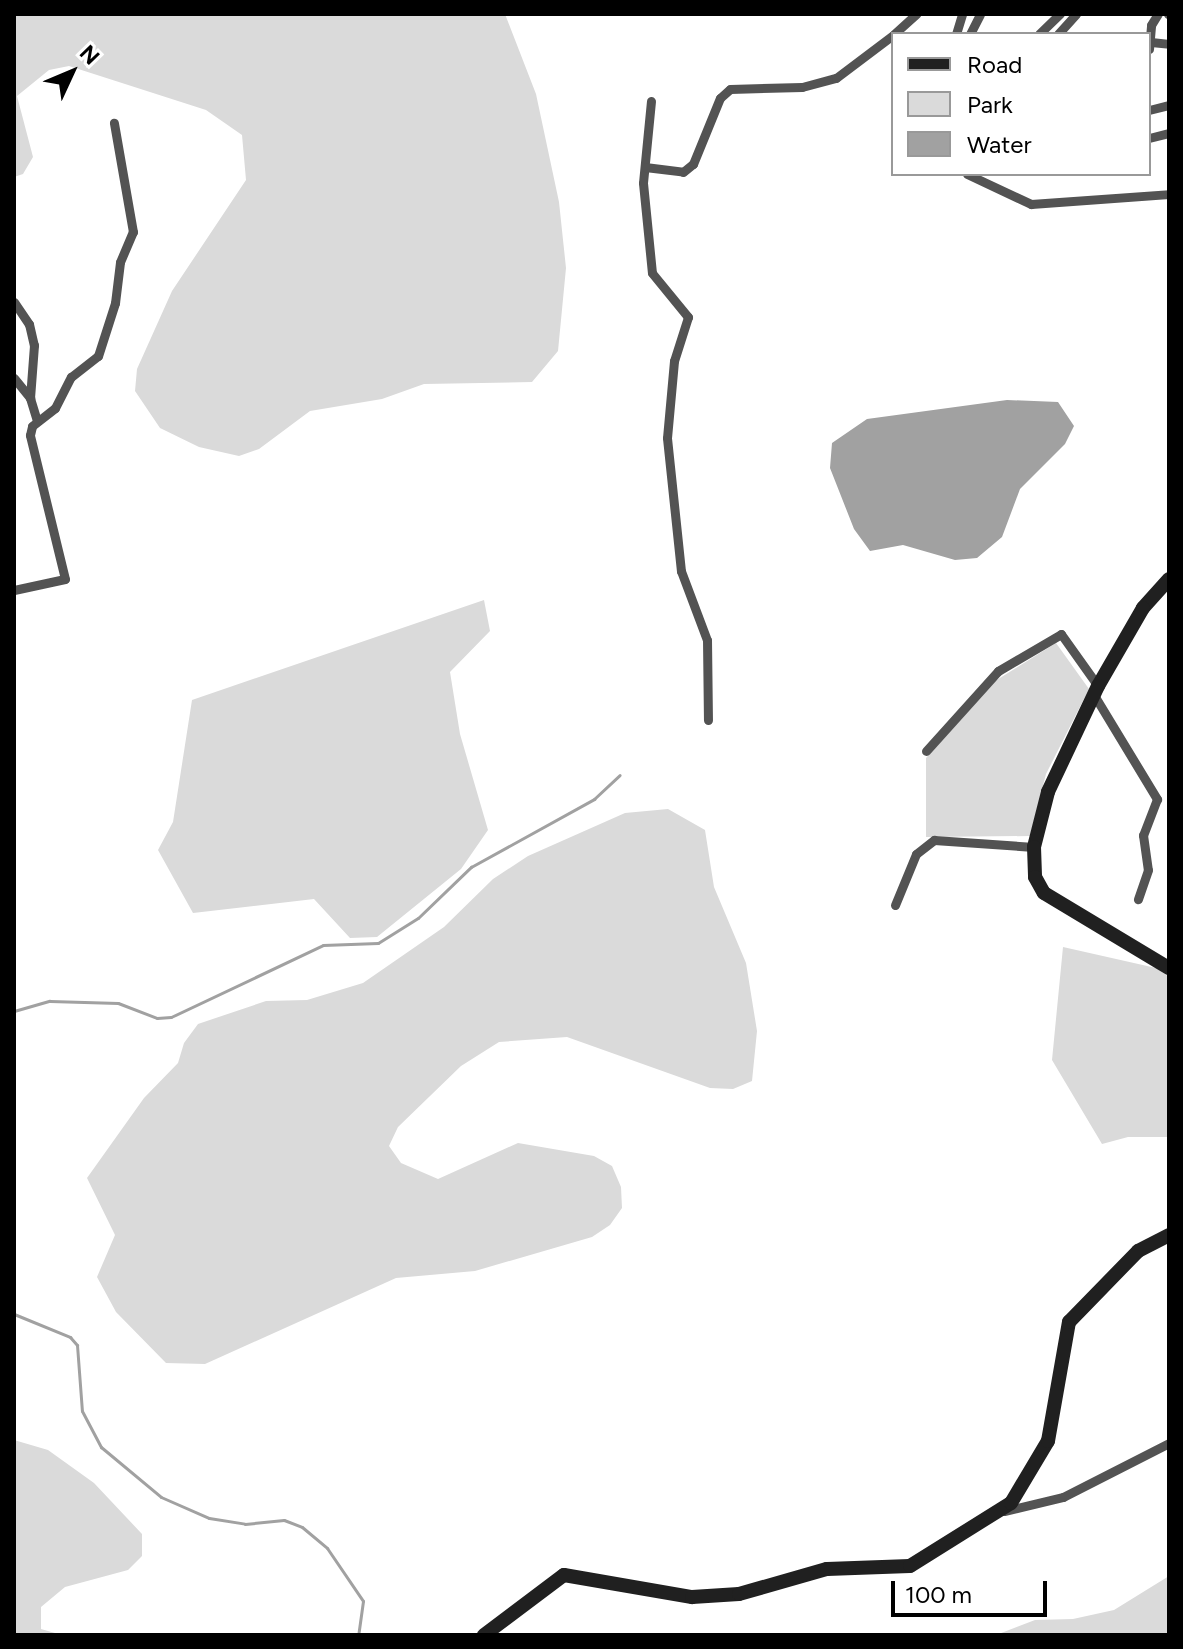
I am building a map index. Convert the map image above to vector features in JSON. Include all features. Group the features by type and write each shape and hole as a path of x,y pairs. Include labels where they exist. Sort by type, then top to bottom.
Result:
{"street":[{"path":"895,32 916,14"},
{"path":"971,32 980,14"},
{"path":"1151,32 1158,14"},
{"path":"1042,32 1068,15"},
{"path":"645,167 683,172 693,164 720,98 730,89 802,87 836,78 891,36"},
{"path":"651,101 645,167 652,273 688,317 674,361 667,438 681,571 707,640 708,720"},
{"path":"14,590 65,579 30,435 37,421 55,408 71,377 98,356 115,303 120,262 131,245 114,123"},
{"path":"971,176 1031,204 1169,194"},
{"path":"14,302 29,324 34,345 30,398 37,421"},
{"path":"14,378 30,398"},
{"path":"1169,579 1143,608 1096,690 1048,792 1034,847 1035,877 1044,893 1169,968"},
{"path":"926,751 998,671 1061,634 1157,799 1143,835 1148,870 1138,899"},
{"path":"895,905 916,854 934,840 1034,847"},
{"path":"1002,1512 1033,1472 1048,1441 1069,1322 1138,1251 1169,1235"},
{"path":"484,1635 564,1575 692,1597 739,1594 827,1569 910,1566 1002,1512 1063,1497 1169,1443"}],"green space":[{"path":"14,14 505,14 536,94 559,202 566,268 558,351 532,382 424,384 382,399 310,411 259,449 239,456 199,447 160,428 135,391 137,369 172,291 246,180 242,135 206,110 69,66 49,70 17,96 33,157 23,174 14,177"},
{"path":"484,600 490,631 450,672 460,734 488,830 461,869 377,937 350,938 314,899 193,913 158,850 173,822 192,700"},
{"path":"1056,643 1089,689 1046,774 1030,836 926,837 926,758 995,681"},
{"path":"668,809 705,830 714,887 746,963 757,1031 752,1081 733,1089 710,1088 567,1037 499,1042 461,1066 398,1127 389,1146 401,1163 438,1179 518,1143 594,1156 612,1166 621,1187 622,1208 610,1225 592,1237 475,1271 396,1278 205,1364 166,1363 116,1312 97,1277 115,1235 87,1178 144,1098 178,1063 184,1043 198,1024 266,1001 307,1000 363,983 444,927 493,879 528,856 625,813"},
{"path":"1063,947 1156,968 1169,977 1169,1137 1128,1137 1102,1144 1052,1060"},
{"path":"14,1440 48,1450 94,1483 142,1534 142,1556 128,1570 65,1587 41,1607 41,1629 62,1635 14,1635"},
{"path":"1169,1576 1169,1635 996,1635 1035,1620 1073,1619 1114,1610"}],"water":[{"path":"1007,400 1058,402 1074,426 1065,444 1020,489 1002,537 977,558 955,560 903,545 870,551 854,529 830,468 832,443 867,419"}],"waterway":[{"path":"14,1011 50,1001 118,1003 157,1018 171,1017 323,945 378,943 418,918 471,867 594,799 620,775"},
{"path":"14,1314 70,1337 77,1345 82,1411 101,1447 161,1497 209,1518 245,1524 284,1520 302,1527 327,1548 363,1601 358,1635"}]}
